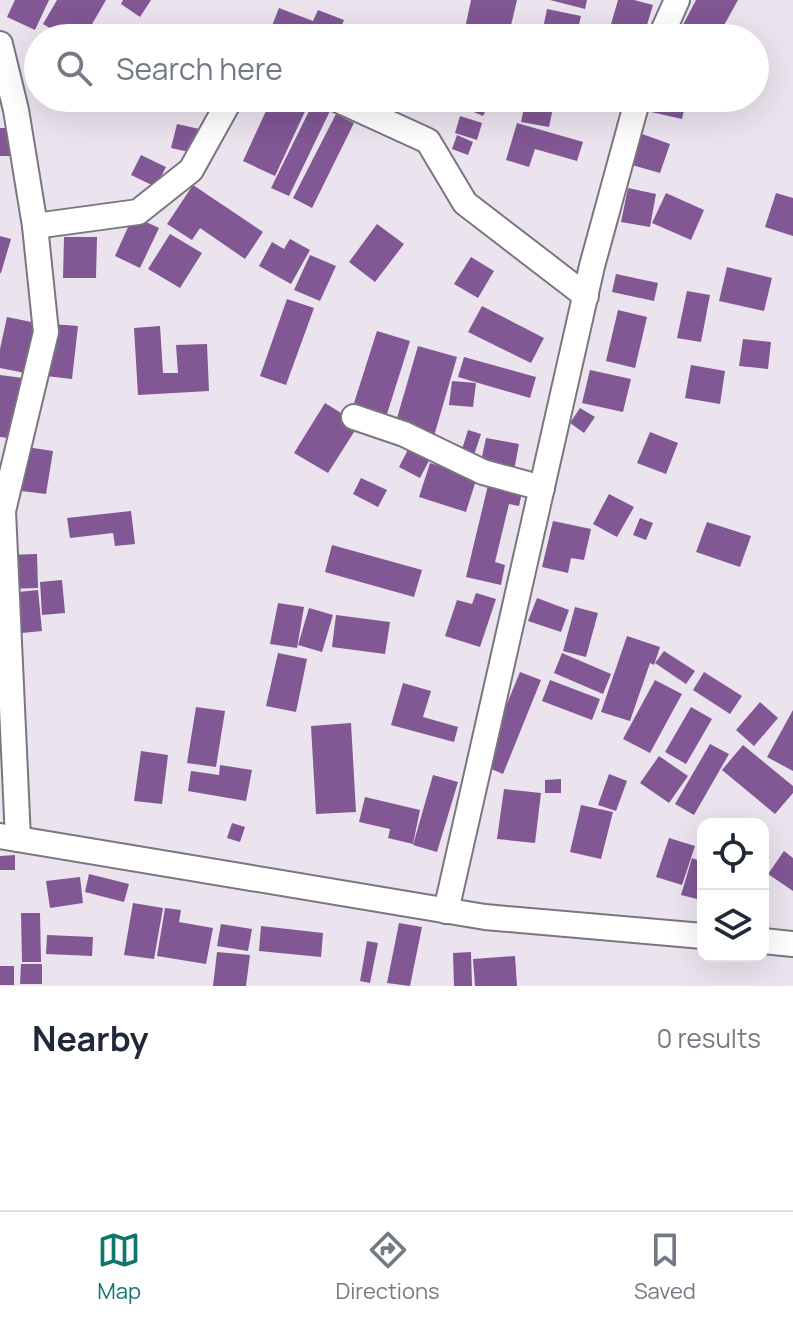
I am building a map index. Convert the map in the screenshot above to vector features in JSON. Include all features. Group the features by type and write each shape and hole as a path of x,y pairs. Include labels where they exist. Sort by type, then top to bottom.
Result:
{"street":[{"path":"666,24 677,0"},
{"path":"0,44 16,110 35,226 46,332 3,511 9,838 485,917 697,935"},
{"path":"35,226 138,212 191,170 223,112"},
{"path":"365,112 428,141 465,203 586,296"},
{"path":"446,911 586,296 634,112"},
{"path":"354,417 404,434 483,472 542,488"},
{"path":"769,942 793,944"}],"building":[{"path":"15,0 49,0 38,24 24,25 7,17"},
{"path":"57,0 106,0 92,24 43,24"},
{"path":"123,0 151,0 140,17 121,4"},
{"path":"471,0 517,0 511,24 466,24"},
{"path":"550,0 587,0 585,9"},
{"path":"618,0 653,5 647,24 611,24"},
{"path":"696,0 738,0 725,24 683,24"},
{"path":"279,8 313,21 318,10 344,20 342,24 273,24"},
{"path":"547,9 581,16 579,24 544,24"},
{"path":"266,112 305,112 275,176 243,161"},
{"path":"309,112 330,112 289,196 271,188"},
{"path":"523,112 552,112 549,127 521,122"},
{"path":"651,112 684,112 682,119"},
{"path":"336,114 354,123 312,208 293,198"},
{"path":"460,116 482,123 477,140 455,133"},
{"path":"517,123 583,142 577,161 535,149 529,167 506,160"},
{"path":"177,124 204,130 198,154 171,148"},
{"path":"0,128 17,128 17,156 0,156"},
{"path":"642,134 670,144 660,173 632,165"},
{"path":"457,135 473,142 468,155 452,149"},
{"path":"141,155 166,167 156,187 131,175"},
{"path":"193,185 263,232 245,259 200,228 192,240 167,224"},
{"path":"628,188 656,194 650,227 621,222"},
{"path":"666,193 704,210 691,240 652,223"},
{"path":"776,193 793,198 793,236 765,227"},
{"path":"133,216 159,228 140,268 115,256"},
{"path":"377,224 404,244 375,282 349,262"},
{"path":"170,234 202,253 180,288 148,269"},
{"path":"0,236 11,239 1,273 0,273"},
{"path":"64,237 97,237 96,278 63,278"},
{"path":"290,239 310,250 291,284 259,266 272,242 284,249"},
{"path":"310,255 336,266 320,301 294,290"},
{"path":"471,257 494,271 478,298 454,284"},
{"path":"727,267 772,278 764,311 719,301"},
{"path":"616,274 658,283 654,301 612,292"},
{"path":"687,291 710,295 701,342 677,338"},
{"path":"287,299 314,308 286,385 260,376"},
{"path":"482,306 544,338 531,363 468,332"},
{"path":"618,310 647,317 635,368 606,361"},
{"path":"7,317 36,323 25,373 0,368 0,349"},
{"path":"52,324 78,326 72,379 46,376"},
{"path":"160,326 163,373 178,373 176,345 207,344 209,391 138,395 134,328"},
{"path":"377,331 410,341 387,414 354,403"},
{"path":"743,339 771,342 768,369 739,366"},
{"path":"418,346 457,357 434,436 395,425"},
{"path":"464,357 536,377 530,398 458,377"},
{"path":"691,365 725,371 720,404 685,398"},
{"path":"590,370 631,379 623,412 582,403"},
{"path":"0,375 23,378 15,439 0,437"},
{"path":"452,381 476,383 473,407 449,405"},
{"path":"325,403 359,424 328,473 294,453"},
{"path":"580,408 595,417 584,433 570,423"},
{"path":"468,430 481,434 472,461 460,456"},
{"path":"650,432 678,443 666,474 637,463"},
{"path":"486,438 519,444 513,476 479,470"},
{"path":"411,444 432,455 420,478 399,467"},
{"path":"20,446 53,451 46,494 13,490"},
{"path":"430,463 477,477 466,512 419,497"},
{"path":"361,478 387,490 378,507 353,494"},
{"path":"489,481 523,488 519,506 509,504 495,562 505,565 501,585 466,577"},
{"path":"609,494 634,507 617,537 593,524"},
{"path":"131,511 135,544 115,546 113,533 70,538 67,518"},
{"path":"640,518 653,523 646,540 633,535"},
{"path":"553,521 591,529 584,560 571,558 568,573 542,567"},
{"path":"707,522 751,536 740,567 696,552"},
{"path":"332,545 422,570 414,597 325,572"},
{"path":"37,554 38,588 8,589 7,555"},
{"path":"62,580 65,613 42,615 40,582"},
{"path":"38,590 42,631 12,634 8,593"},
{"path":"476,593 496,599 480,647 445,636 457,600 472,604"},
{"path":"537,598 569,610 561,632 528,621"},
{"path":"278,603 304,607 297,648 270,644"},
{"path":"575,607 598,613 586,657 563,651"},
{"path":"309,608 333,615 322,652 298,645"},
{"path":"336,615 390,622 385,654 332,647"},
{"path":"627,636 660,647 654,665 650,663 630,721 601,712"},
{"path":"664,651 695,671 686,684 655,663"},
{"path":"278,653 307,659 296,712 266,706"},
{"path":"562,653 611,674 603,694 554,673"},
{"path":"520,672 541,680 503,774 482,765"},
{"path":"704,672 742,696 730,714 693,690"},
{"path":"550,680 600,699 592,720 542,701"},
{"path":"655,680 682,694 650,753 623,739"},
{"path":"403,683 431,691 423,717 458,727 454,742 391,725"},
{"path":"760,702 778,718 754,746 736,730"},
{"path":"196,707 225,711 216,767 187,763"},
{"path":"691,707 712,719 686,764 665,752"},
{"path":"793,710 793,771 767,757"},
{"path":"351,723 356,812 316,814 311,726"},
{"path":"710,744 729,754 694,815 675,804"},
{"path":"743,745 793,786 793,793 775,814 722,770"},
{"path":"141,751 168,755 162,804 134,801"},
{"path":"659,756 688,776 669,803 640,783"},
{"path":"220,765 252,770 246,801 188,791 191,771 219,775"},
{"path":"609,774 627,781 616,811 598,805"},
{"path":"433,775 458,782 437,852 413,845"},
{"path":"561,779 561,793 545,793 545,780"},
{"path":"504,789 541,793 535,843 497,839"},
{"path":"365,797 420,810 413,844 388,838 390,829 359,822"},
{"path":"581,805 613,812 601,859 570,852"},
{"path":"232,823 245,827 240,842 227,838"},
{"path":"669,838 695,846 682,885 656,877"},
{"path":"784,851 793,858 793,891 769,875"},
{"path":"15,855 15,870 0,870 0,856"},
{"path":"692,858 697,860 697,899 681,895"},
{"path":"89,874 129,884 124,902 85,892"},
{"path":"80,877 83,903 50,908 46,881"},
{"path":"133,903 163,908 154,959 124,955"},
{"path":"165,908 181,910 179,922 213,928 206,964 157,956"},
{"path":"21,913 40,913 41,962 22,962"},
{"path":"399,923 422,927 410,986 387,983"},
{"path":"221,924 252,929 248,951 217,946"},
{"path":"261,926 323,933 321,957 259,951"},
{"path":"47,935 93,937 92,956 46,954"},
{"path":"367,941 378,943 370,983 360,981"},
{"path":"217,952 250,955 246,986 213,986"},
{"path":"471,952 472,986 454,986 453,953"},
{"path":"515,956 517,986 475,986 473,959"},
{"path":"21,964 42,964 42,984 20,984"},
{"path":"0,966 14,966 14,985 0,985"}]}
